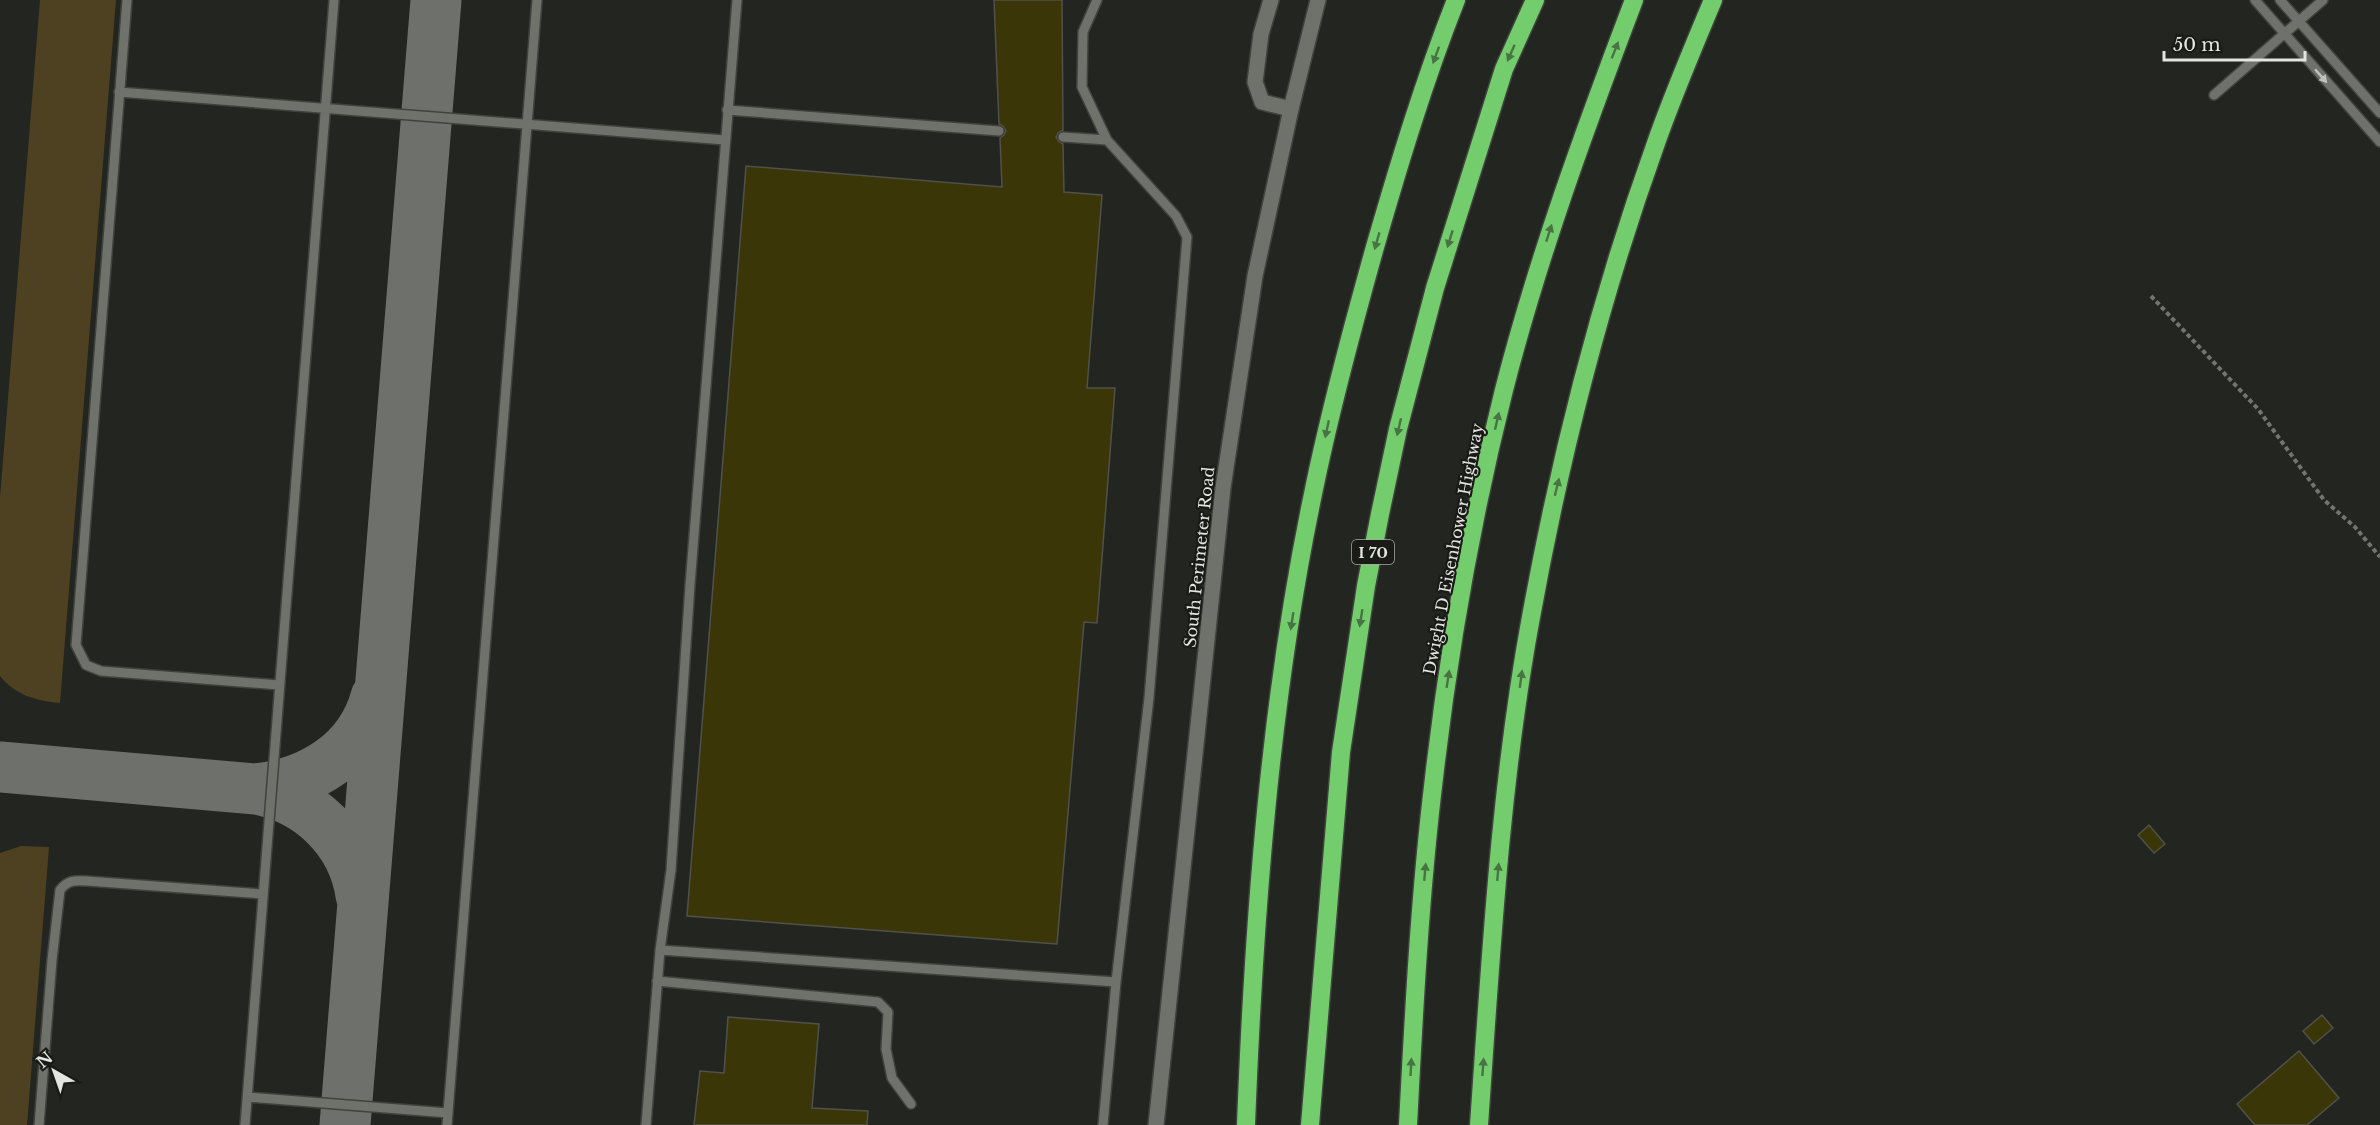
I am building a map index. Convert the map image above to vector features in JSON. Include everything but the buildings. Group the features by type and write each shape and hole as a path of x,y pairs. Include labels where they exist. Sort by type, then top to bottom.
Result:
{"highway":[{"path":"1246,1125 1250,1013 1265,829 1285,661 1312,496 1340,375 1397,169 1456,0"},
{"name":"I 70","path":"1310,1125 1341,752 1366,586 1380,514 1398,429 1435,288 1504,69 1535,0"},
{"name":"Dwight D Eisenhower Highway","path":"1408,1125 1415,995 1433,780 1472,535 1504,393 1532,288 1570,171 1634,0"},
{"path":"1479,1125 1500,847 1508,774 1523,661 1549,523 1588,361 1620,252 1655,145 1713,0"}],"street":[{"path":"1271,0 1262,34 1255,82 1262,102 1291,108"},
{"name":"South Perimeter Road","path":"1156,1125 1223,488 1255,276 1291,108 1318,0"}],"lane":[{"path":"127,0 118,92 112,213 99,381 76,645 82,660 93,669 279,686"},
{"path":"245,1125 334,0"},
{"path":"447,1125 537,0"},
{"path":"646,1125 660,950 671,870 674,758 736,0"},
{"path":"1097,0 1083,32 1082,87 1107,140 1176,216 1187,237 1149,698 1116,982 1103,1125"},
{"path":"2255,0 2380,142"},
{"path":"2280,0 2380,113"},
{"path":"2214,95 2323,0"},
{"path":"118,92 725,140"},
{"path":"727,110 999,131"},
{"path":"1063,137 1107,140"},
{"path":"39,1125 60,890 69,881 262,894"},
{"path":"660,950 1116,982"},
{"path":"657,981 878,1002 888,1012 886,1049 891,1078 911,1104"},
{"path":"248,1097 448,1113"}],"path":[{"path":"2151,296 2258,409 2324,500 2355,527 2380,557"}],"shaded area":[{"path":"40,0 116,0 60,703 27,696 12,688 0,676 0,498"},
{"path":"21,846 49,847 27,1125 0,1125 0,853"}],"taxiway":[{"path":"345,1125 436,0"},
{"path":"256,789 296,780 331,762 359,734 369,717 376,697"},
{"path":"0,767 256,789 276,794 311,812 326,825 349,857 361,895"}]}
